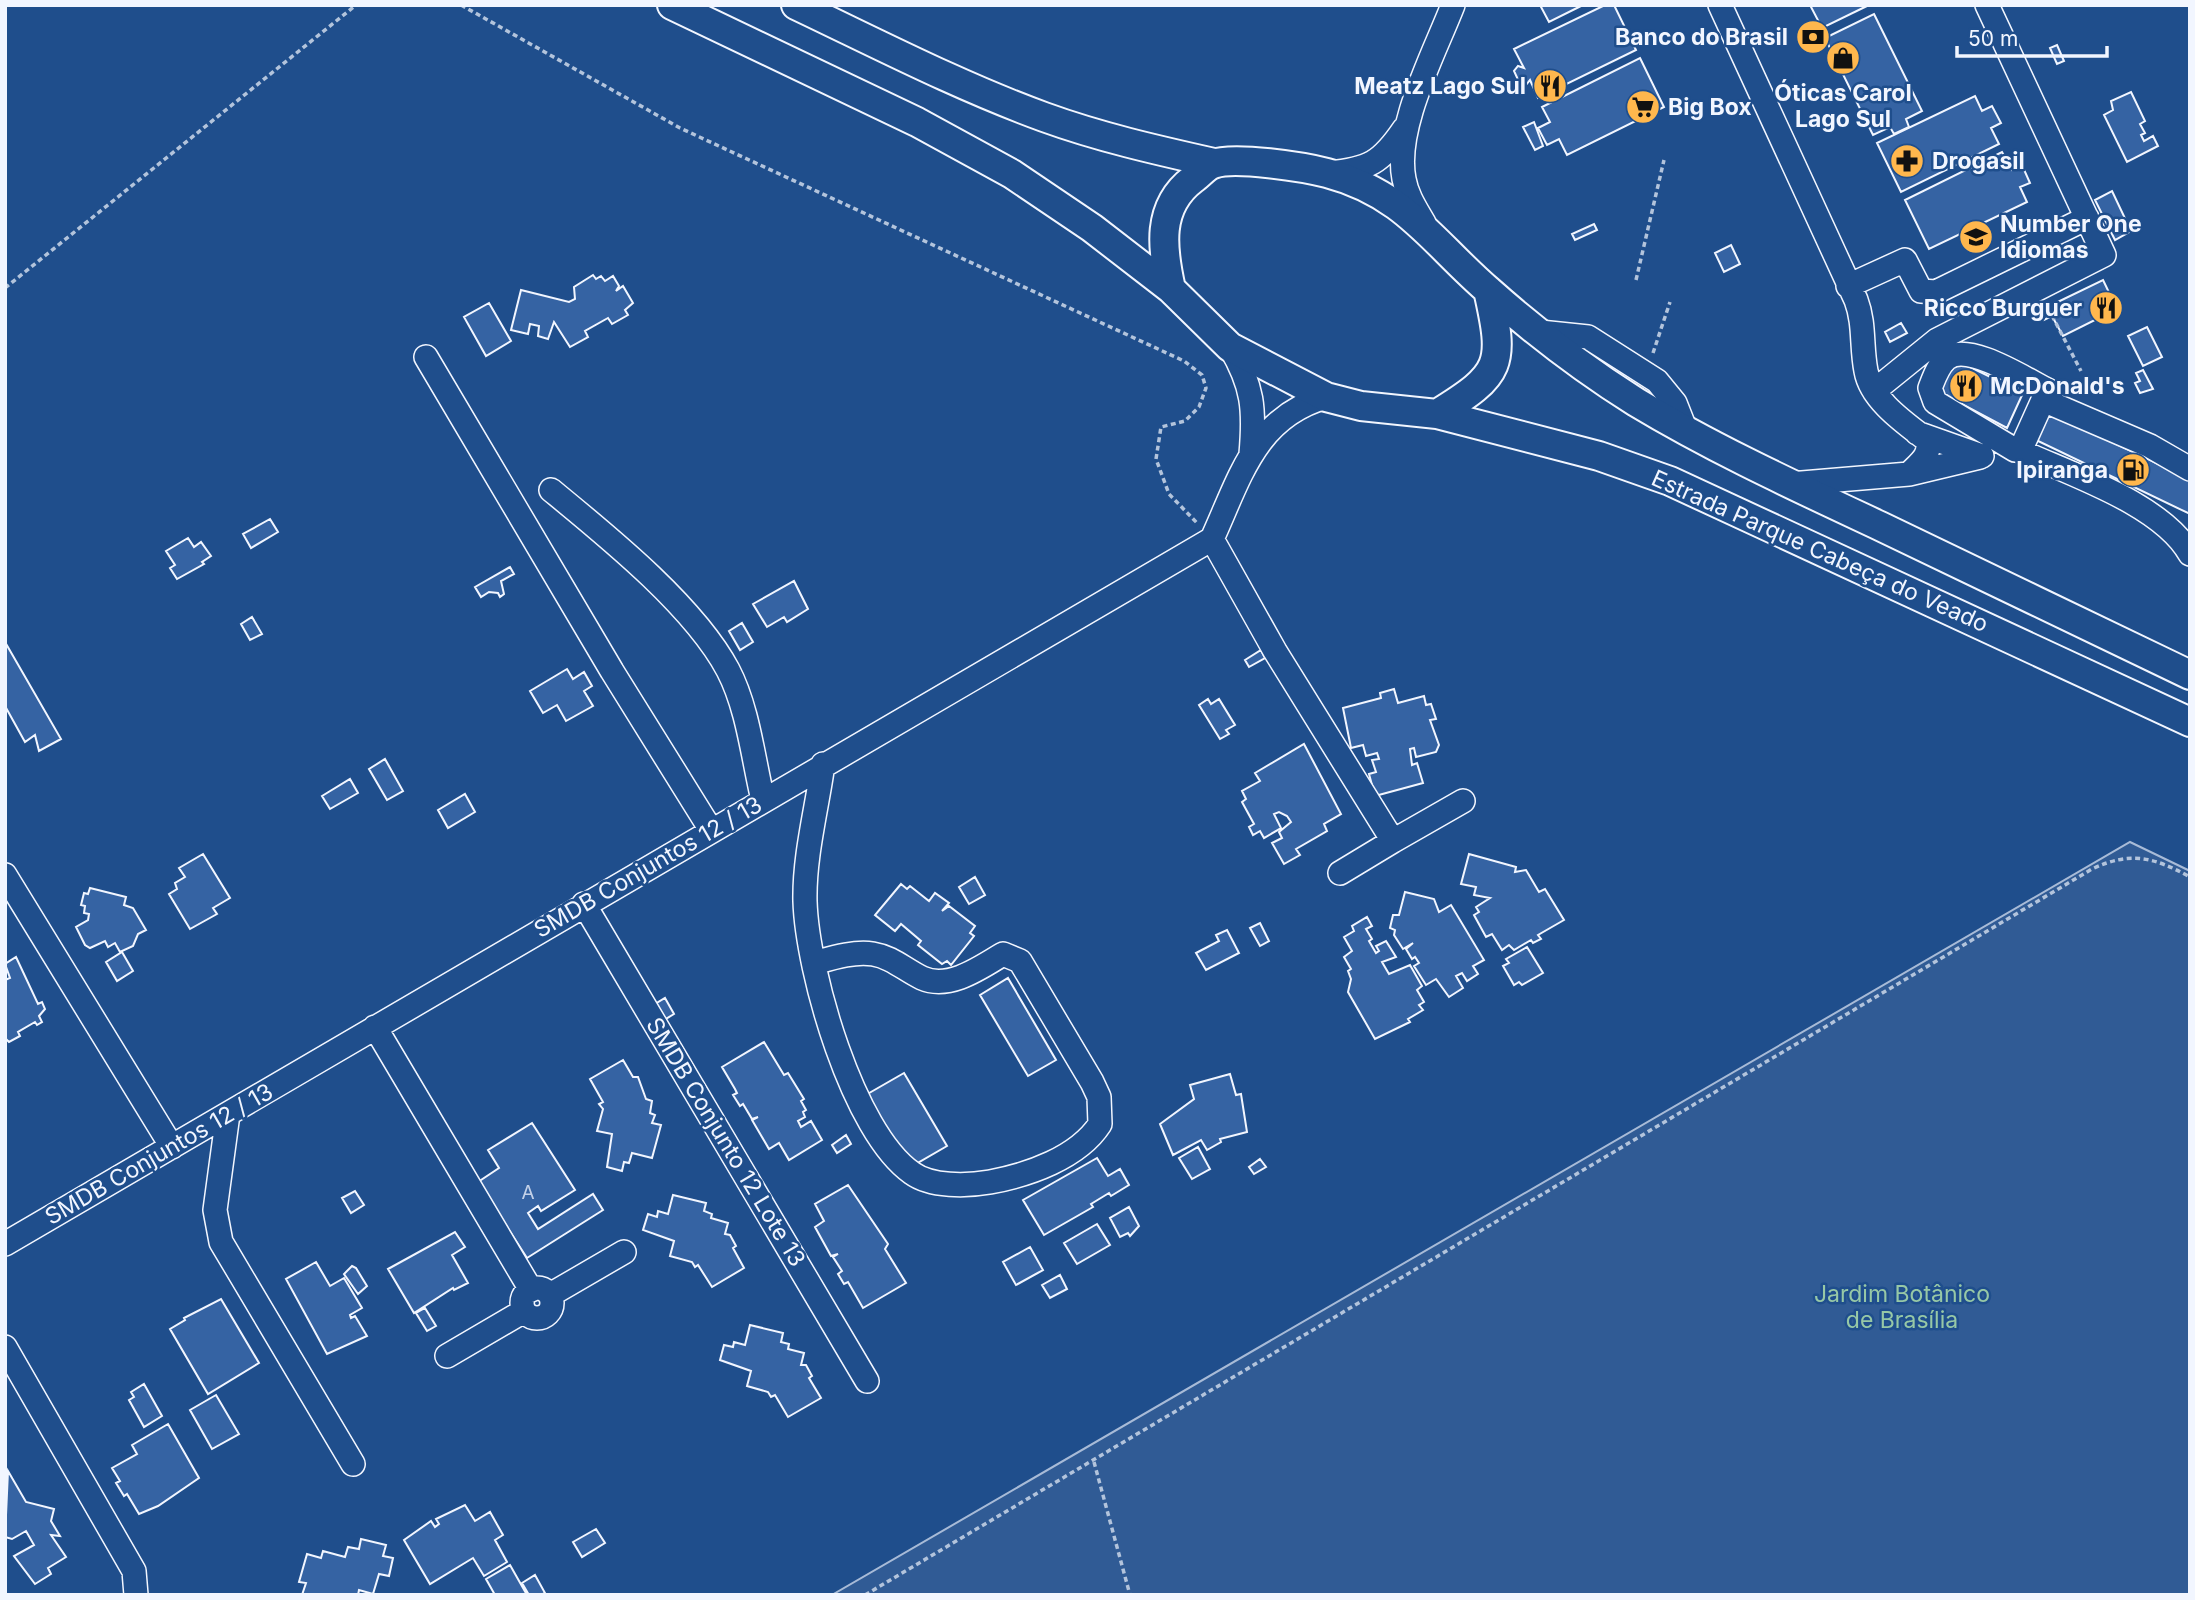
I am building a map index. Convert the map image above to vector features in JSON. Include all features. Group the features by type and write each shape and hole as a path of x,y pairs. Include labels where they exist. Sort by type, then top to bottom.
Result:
{"main road":[{"path":"671,5 917,122 1012,174 1092,228 1171,289"},
{"path":"796,5 970,88 1045,117 1118,141 1214,163"},
{"name":"Estrada Parque Cabeça do Veado","path":"1214,163 1249,162 1327,173 1389,199 1427,229 1488,290 1540,332 1598,377 1686,431 1790,484 2190,675"},
{"path":"1171,289 1163,257 1162,231 1170,205 1184,186 1214,163"},
{"name":"Estrada Parque Cabeça do Veado","path":"1171,289 1230,347 1326,397 1361,406 1437,414 1599,456 1671,481 2190,722"},
{"path":"1437,414 1484,382 1494,367 1498,348 1488,290"}],"street":[{"path":"1720,5 1849,286 1863,324 1866,372 1874,391 1927,440 1928,451 1909,474"},
{"path":"1874,391 1937,340 2104,255 1987,5"},
{"path":"1327,173 1353,171 1381,159 1407,124 1451,7"},
{"path":"1407,124 1404,177 1408,195 1427,229"},
{"path":"1849,286 1905,260 1921,291 1936,292 2087,218"},
{"path":"1230,347 1244,370 1253,398 1251,454"},
{"path":"2047,390 1972,354 1956,354 1947,358 1937,371 1930,388 1934,402 2017,450 2141,509 2188,547"},
{"path":"426,357 612,671 711,830"},
{"path":"1326,397 1289,411 1268,430 1251,454 1212,538 1275,651 1393,841"},
{"path":"2017,450 2043,400 2150,446 2190,469"},
{"path":"1917,433 1980,457"},
{"path":"1790,484 1909,474 2017,450"},
{"path":"551,490 646,574 712,645 729,671 736,690 763,800"},
{"name":"SMDB Conjuntos 12 / 13","path":"5,1244 1212,538"},
{"path":"814,963 844,955 873,954 902,965 923,978 945,981 975,971 1003,954 1020,961 1092,1082 1099,1097 1100,1124 1080,1148 1008,1179 974,1185 940,1182 913,1175 886,1148 862,1110 847,1074 814,963 806,934 804,898 823,764"},
{"path":"1340,873 1463,801"},
{"path":"5,875 172,1147"},
{"name":"SMDB Conjunto 12 Lote 13","path":"584,904 867,1381"},
{"path":"375,1027 535,1299"},
{"path":"228,1114 215,1210 221,1242 354,1464"},
{"path":"447,1356 535,1299 624,1252"},
{"path":"5,1347 134,1570 136,1595"}],"path":[{"path":"5,288 356,5"},
{"path":"461,5 680,128 1184,361 1202,375 1206,388 1199,407 1185,422 1161,426 1156,459 1169,494 1212,538"},
{"path":"1636,280 1664,160"},
{"path":"1650,363 1670,302"},
{"path":"2047,306 2081,371"},
{"path":"866,1595 2092,869 2127,856 2147,858 2190,877"},
{"path":"1094,1462 1130,1595"}],"green space":[{"name":"Jardim Botânico de Brasília","path":"2130,842 2190,871 2190,1595 832,1595"}],"building":[{"path":"1540,5 1583,5 1549,22"},
{"path":"1605,5 1614,5 1636,50 1538,98 1530,80 1526,85 1520,84 1514,71 1518,66 1524,68 1514,49"},
{"path":"1810,5 1869,5 1822,28"},
{"path":"1874,14 1922,111 1906,119 1909,127 1894,134 1890,127 1873,135 1825,38"},
{"path":"2057,45 2064,61 2057,64 2050,48"},
{"path":"1640,58 1664,107 1567,155 1559,139 1547,145 1538,128 1550,122 1542,107"},
{"path":"2131,92 2145,121 2140,124 2145,133 2141,135 2144,141 2153,136 2158,146 2127,162 2104,115 2113,110 2111,101"},
{"path":"1975,96 1982,111 1992,106 2001,123 1991,128 1999,144 1901,192 1877,143"},
{"path":"1534,122 1543,146 1535,150 1523,127"},
{"path":"2002,152 2012,170 2022,165 2030,183 2020,187 2027,202 1929,249 1905,200"},
{"path":"2112,191 2131,231 2115,240 2095,200"},
{"path":"1594,224 1597,230 1575,240 1572,234"},
{"path":"1731,245 1740,264 1724,272 1715,253"},
{"path":"593,275 596,279 601,276 605,281 613,276 619,286 616,291 623,286 633,303 625,310 628,315 612,324 608,318 585,331 588,337 570,347 554,322 548,339 538,336 539,326 530,324 528,334 511,330 521,290 569,302 575,299 574,287"},
{"path":"2103,280 2117,309 2063,336 2052,316 2044,320 2039,311"},
{"path":"489,303 511,341 486,356 464,317"},
{"path":"1901,323 1907,333 1890,342 1885,332"},
{"path":"2147,327 2162,357 2143,366 2128,336"},
{"name":"McDonald's","path":"1975,347 1966,365 2023,393 2007,428 1924,384"},
{"path":"2143,370 2153,389 2140,393 2135,383 2140,381 2136,373"},
{"path":"2049,412 2190,479 2190,514 2036,440"},
{"path":"270,519 278,532 251,548 243,534"},
{"path":"188,538 194,547 201,542 211,556 202,562 204,564 177,579 170,568 175,565 166,551"},
{"path":"510,567 514,574 501,581 504,594 500,597 498,593 489,592 481,597 475,587"},
{"path":"794,581 808,609 787,622 784,617 767,627 753,604"},
{"path":"252,617 262,634 250,640 241,624"},
{"path":"742,623 753,642 740,650 729,631"},
{"path":"5,642 61,739 39,751 35,735 25,742 5,706"},
{"path":"1261,650 1265,658 1249,667 1245,660"},
{"path":"567,669 573,679 584,672 592,686 584,691 593,706 566,721 557,705 543,713 530,691"},
{"path":"1394,689 1398,703 1424,696 1426,705 1431,704 1436,719 1430,720 1439,745 1436,752 1416,757 1414,748 1410,749 1412,765 1417,763 1423,783 1375,796 1369,774 1376,772 1372,760 1379,759 1377,753 1366,756 1363,745 1351,748 1343,708 1381,698 1380,693"},
{"path":"1208,699 1211,704 1219,699 1235,725 1226,730 1229,734 1220,739 1199,705"},
{"path":"1304,744 1341,814 1324,824 1327,831 1296,849 1300,855 1284,864 1272,843 1282,838 1279,832 1291,822 1279,812 1274,814 1281,828 1264,838 1260,831 1253,835 1249,827 1254,824 1242,802 1246,799 1242,791 1260,781 1255,773"},
{"path":"385,759 403,791 387,800 369,769"},
{"path":"350,779 358,793 330,809 322,796"},
{"path":"465,794 475,812 448,828 438,810"},
{"path":"203,854 230,898 213,908 217,914 190,929 169,894 177,889 175,883 185,877 179,868"},
{"path":"1469,854 1516,867 1515,872 1526,870 1539,892 1545,889 1564,920 1538,935 1541,939 1533,943 1531,940 1514,950 1509,945 1502,950 1492,934 1486,937 1474,915 1479,912 1476,907 1490,898 1474,895 1476,887 1461,884"},
{"path":"975,877 985,895 969,904 959,887"},
{"path":"901,884 907,889 910,886 929,901 935,893 949,903 942,911 949,906 975,926 970,933 974,936 951,965 947,961 942,964 918,945 921,941 901,924 895,931 875,915"},
{"path":"90,888 126,897 124,905 133,908 146,930 138,934 133,946 120,952 115,943 108,947 105,941 90,948 85,945 76,927 88,920 89,914 84,913 85,906 81,905 84,893 88,894"},
{"path":"1405,892 1434,899 1439,912 1451,905 1484,960 1473,966 1478,974 1467,981 1462,973 1456,976 1463,988 1449,997 1436,979 1426,985 1414,966 1419,963 1415,957 1412,959 1406,949 1413,943 1403,949 1394,935 1395,930 1390,928 1393,915 1399,915"},
{"path":"1367,917 1372,926 1366,929 1372,939 1369,941 1376,953 1379,951 1376,946 1386,941 1396,957 1382,962 1389,974 1410,965 1422,986 1417,990 1424,1002 1419,1005 1423,1010 1408,1019 1410,1022 1375,1039 1348,992 1351,979 1348,971 1351,969 1344,957 1352,951 1344,937 1354,931 1352,926"},
{"path":"1260,923 1269,941 1260,946 1250,928"},
{"path":"1227,930 1239,953 1206,970 1196,953 1219,941 1216,935"},
{"path":"1527,947 1543,973 1522,985 1519,982 1514,985 1503,966 1509,963 1506,959"},
{"path":"122,952 133,971 117,981 106,962"},
{"path":"16,957 38,1004 42,1002 45,1009 39,1016 42,1022 37,1025 35,1022 18,1032 20,1036 9,1042 5,1038 5,980 10,978 5,964"},
{"path":"1008,978 1056,1060 1028,1076 980,995"},
{"path":"665,998 674,1014 659,1023 650,1007"},
{"path":"764,1042 784,1075 788,1073 804,1099 801,1101 806,1110 803,1112 805,1117 798,1121 801,1127 811,1121 822,1140 789,1160 779,1143 769,1149 752,1120 758,1117 752,1119 743,1104 740,1106 733,1095 737,1093 722,1067"},
{"path":"623,1060 633,1077 638,1077 646,1099 652,1101 650,1113 655,1115 652,1123 661,1125 652,1158 632,1153 629,1163 624,1162 622,1171 607,1167 612,1134 597,1131 603,1109 599,1104 603,1102 590,1079"},
{"path":"904,1073 947,1146 914,1165 905,1160 864,1096"},
{"path":"1230,1074 1236,1095 1241,1094 1247,1132 1220,1139 1221,1142 1207,1150 1201,1140 1173,1155 1160,1124 1194,1099 1190,1085"},
{"path":"532,1123 575,1190 541,1211 538,1206 528,1213 538,1229 593,1194 603,1210 527,1258 478,1182 499,1168 488,1150"},
{"path":"846,1135 851,1144 837,1153 832,1145"},
{"path":"1198,1147 1210,1169 1192,1179 1179,1158"},
{"path":"1097,1158 1108,1176 1120,1169 1129,1185 1111,1196 1109,1193 1091,1204 1093,1207 1044,1235 1023,1200"},
{"path":"1260,1159 1266,1167 1254,1174 1249,1167"},
{"path":"848,1185 888,1244 885,1249 906,1283 863,1308 848,1282 844,1284 838,1274 842,1271 833,1257 838,1254 831,1256 815,1227 824,1221 815,1204"},
{"path":"355,1191 364,1205 351,1213 342,1198"},
{"path":"673,1195 706,1203 704,1211 712,1214 711,1218 728,1223 725,1234 730,1235 736,1246 733,1248 744,1268 712,1287 698,1265 695,1267 692,1262 670,1256 674,1241 643,1230 648,1214 657,1217 658,1211 668,1214"},
{"path":"1129,1207 1139,1226 1130,1236 1128,1233 1120,1237 1110,1218"},
{"path":"1097,1224 1110,1245 1077,1264 1064,1243"},
{"path":"455,1232 465,1247 452,1255 468,1283 454,1290 453,1288 414,1313 388,1269"},
{"path":"1030,1247 1043,1270 1016,1285 1003,1262"},
{"path":"316,1262 330,1286 344,1278 362,1308 350,1315 351,1318 355,1316 367,1336 327,1354 286,1279"},
{"path":"352,1266 367,1286 358,1294 344,1274"},
{"path":"1060,1275 1067,1289 1050,1298 1042,1285"},
{"path":"221,1299 259,1363 208,1394 170,1329 185,1320 184,1318"},
{"path":"425,1308 436,1326 427,1331 416,1313"},
{"path":"750,1325 783,1333 781,1342 789,1344 788,1349 804,1353 801,1365 806,1365 812,1376 809,1378 821,1398 788,1417 775,1395 771,1397 768,1392 747,1386 751,1371 720,1360 724,1345 733,1347 734,1342 745,1345"},
{"path":"144,1384 162,1416 144,1427 129,1400 134,1397 131,1392"},
{"path":"216,1395 239,1434 212,1449 190,1410"},
{"path":"168,1424 199,1478 158,1506 139,1514 127,1494 124,1496 116,1483 120,1481 112,1468 137,1454 132,1445"},
{"path":"8,1471 26,1502 54,1509 51,1521 60,1536 51,1535 66,1557 48,1568 51,1574 35,1584 14,1556 34,1545 26,1531 12,1539 5,1537"},
{"path":"465,1505 475,1521 490,1512 503,1535 495,1540 507,1562 484,1576 473,1558 430,1584 404,1540 431,1521 435,1527 439,1524 436,1519"},
{"path":"596,1529 605,1543 582,1557 573,1542"},
{"path":"361,1539 386,1545 383,1556 393,1558 389,1576 379,1574 373,1594 359,1590 358,1595 302,1595 306,1583 299,1582 307,1554 321,1558 323,1551 345,1557 348,1547 359,1549"},
{"path":"510,1565 527,1595 495,1595 486,1579"},
{"path":"535,1575 545,1593 529,1595 522,1583"}],"place":[{"name":"Banco do Brasil","path":"1813,37"},
{"name":"Óticas Carol Lago Sul","path":"1843,58"},
{"name":"Meatz Lago Sul","path":"1550,86"},
{"name":"Big Box","path":"1643,107"},
{"name":"Drogasil","path":"1907,161"},
{"name":"Number One Idiomas","path":"1976,237"},
{"name":"Ricco Burguer","path":"2106,308"},
{"name":"McDonald's","path":"1966,386"},
{"name":"Ipiranga","path":"2133,470"}]}
